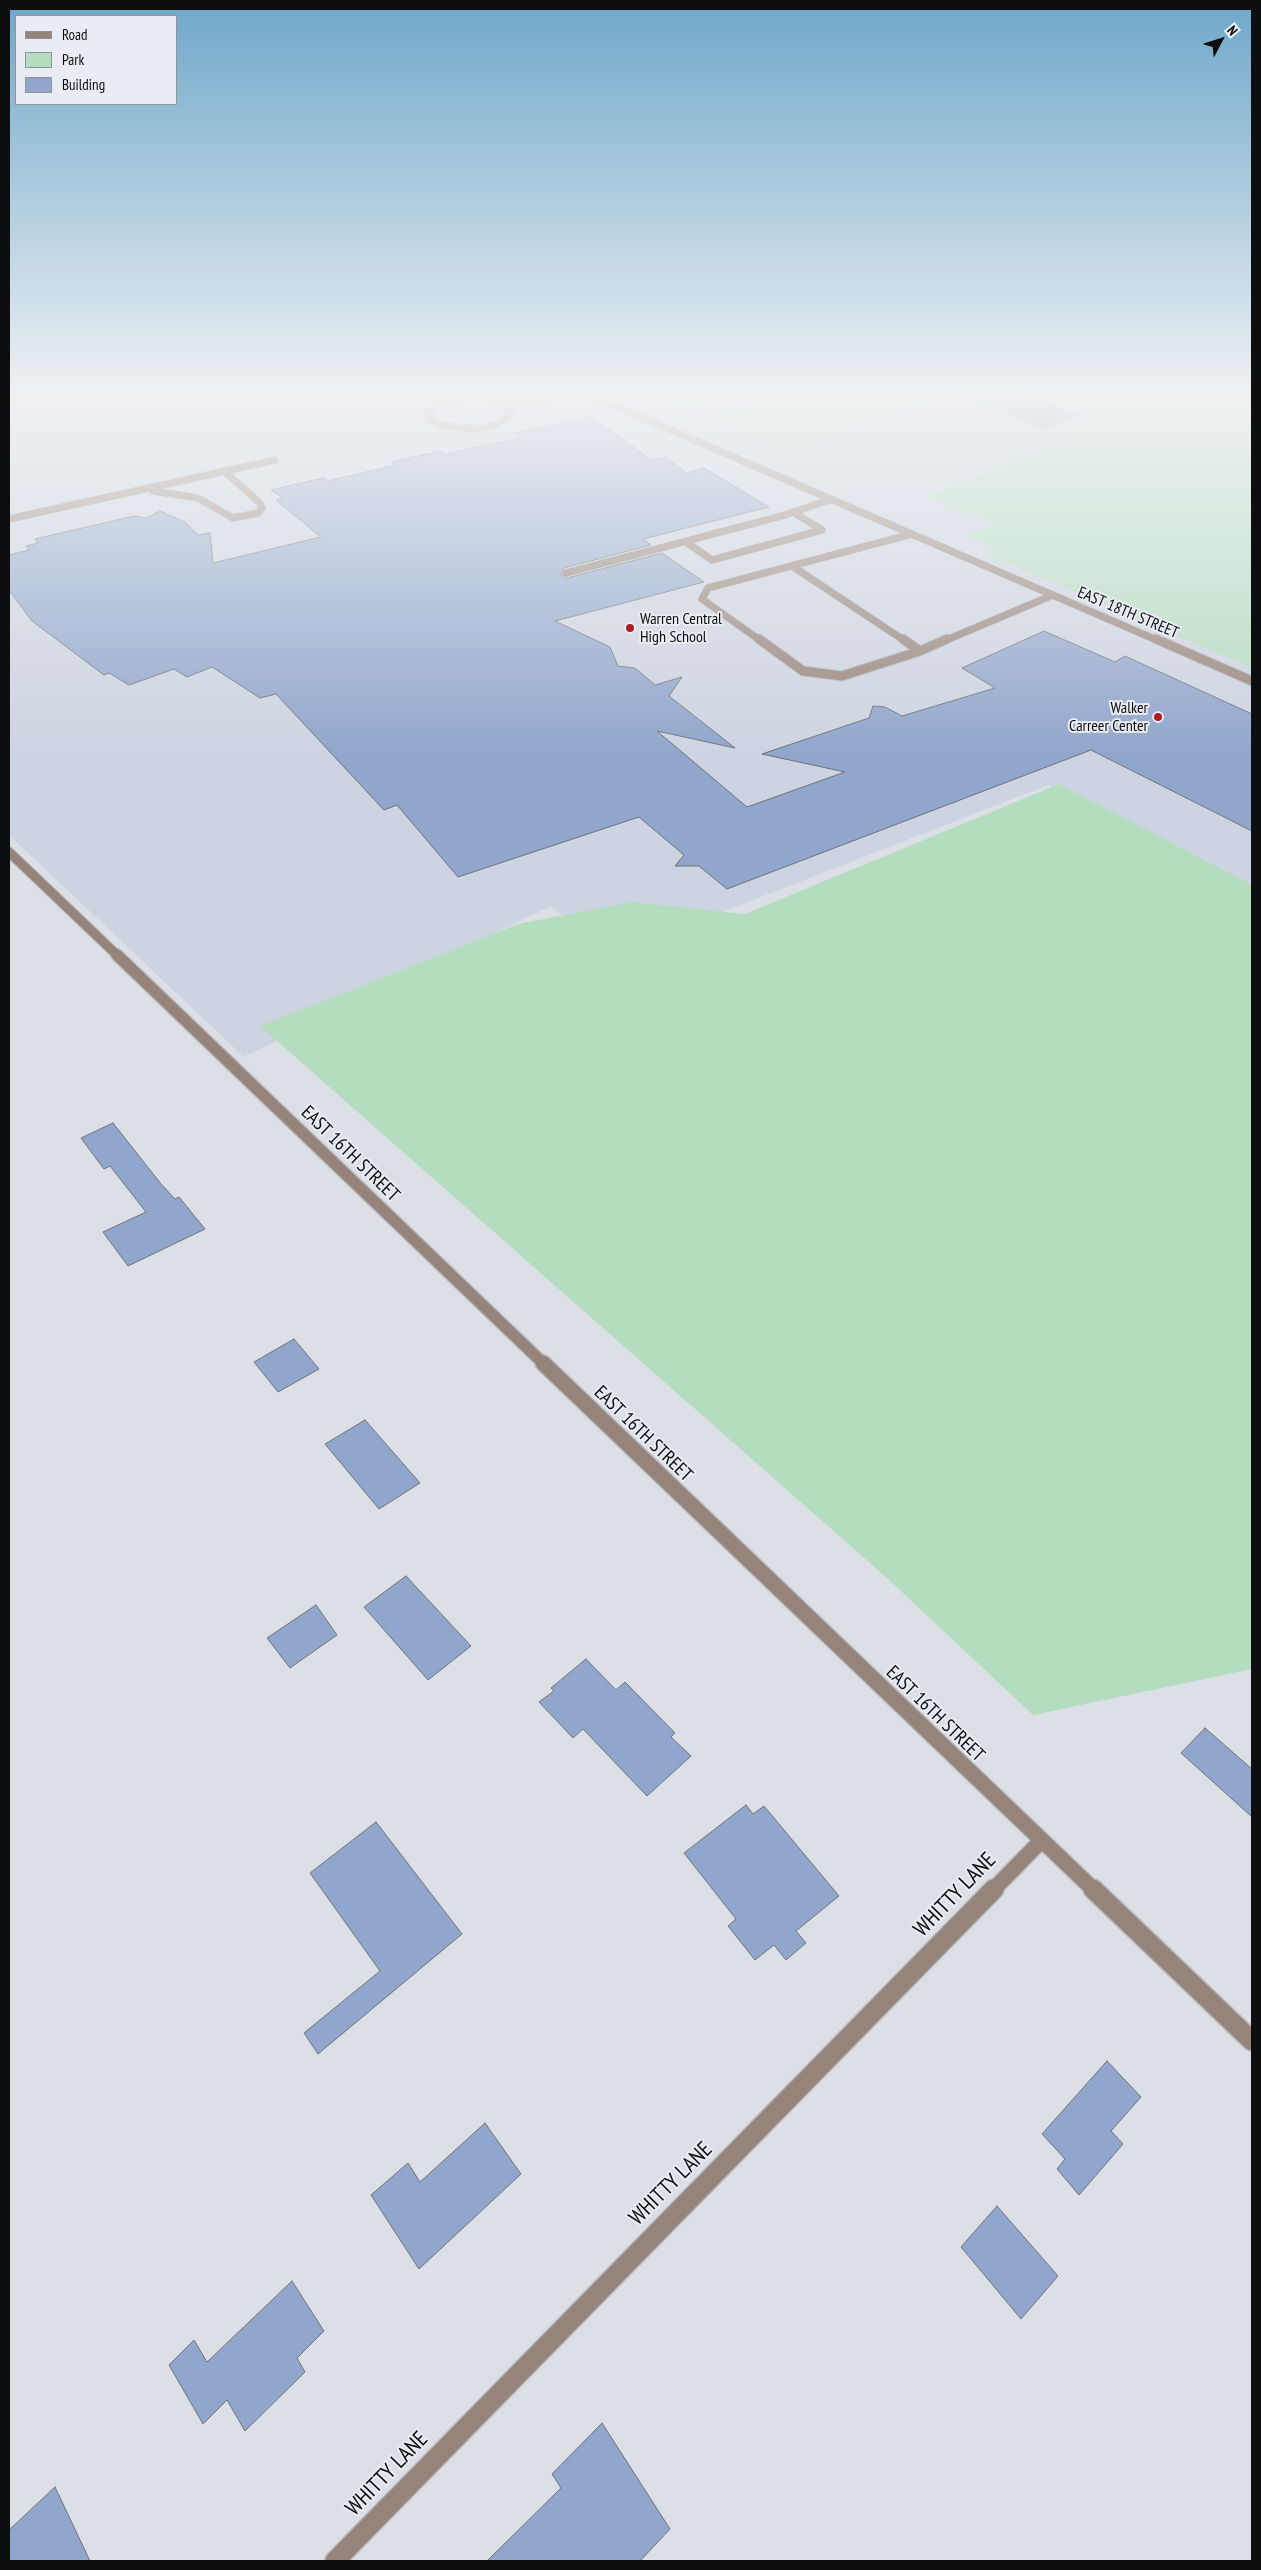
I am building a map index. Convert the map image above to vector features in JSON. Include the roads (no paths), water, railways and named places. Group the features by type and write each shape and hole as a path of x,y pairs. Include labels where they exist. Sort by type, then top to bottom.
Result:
{"street":[{"path":"9,519 23,516"},
{"path":"226,516 232,518 243,516"},
{"path":"566,573 779,516"},
{"path":"686,542 712,560 822,530 799,516"},
{"name":"EAST 18TH STREET","path":"871,516 1252,681"},
{"path":"912,534 708,588 702,599 803,671 842,676 920,651 1053,595"},
{"path":"792,566 920,651"},
{"name":"EAST 16TH STREET","path":"9,852 1252,2041"},
{"name":"WHITTY LANE","path":"335,2561 1041,1841"}],"place":[{"name":"Warren Central High School","path":"630,628"},
{"name":"Walker Carreer Center","path":"1158,717"}]}
